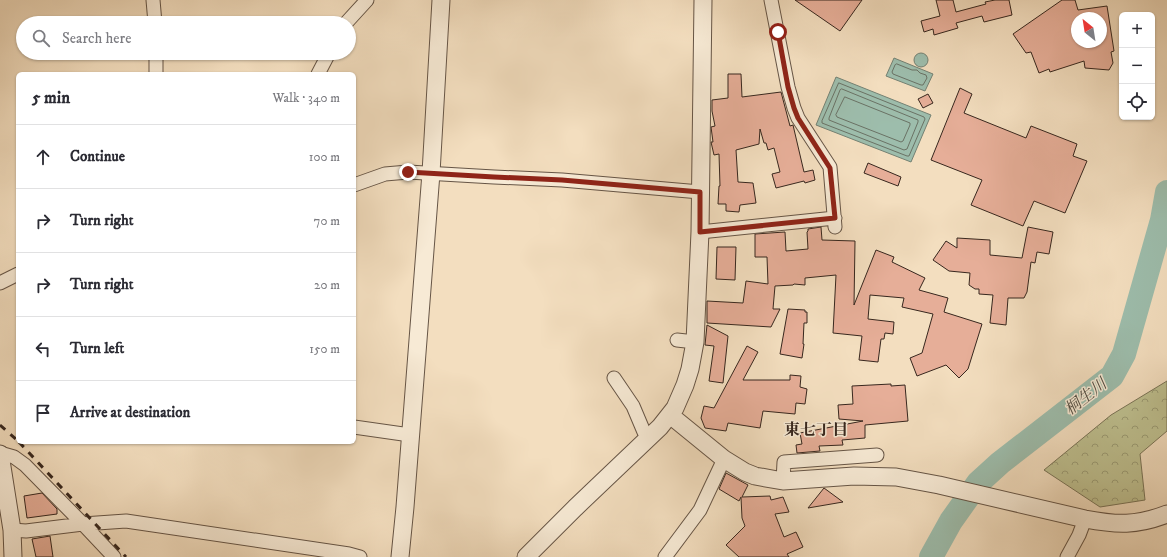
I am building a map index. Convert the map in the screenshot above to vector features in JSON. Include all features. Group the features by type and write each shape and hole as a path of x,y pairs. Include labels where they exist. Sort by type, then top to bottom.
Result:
{"street":[{"path":"153,0 154,16"},
{"path":"352,16 367,0"},
{"path":"400,557 431,173 441,0"},
{"path":"526,557 575,508 650,438 670,415 679,400 685,385 696,342 700,232 703,0"},
{"path":"700,232 835,223 830,168 798,118 794,108 788,87 771,0"},
{"path":"156,60 156,72"},
{"path":"319,72 325,60"},
{"path":"356,184 394,172 562,180 700,192"},
{"path":"0,283 16,275"},
{"path":"677,340 696,342"},
{"path":"614,378 633,406 644,432 650,438"},
{"path":"670,415 724,459 745,472 755,476 783,481 860,476 896,477 947,486 1081,518 1122,524 1136,523 1167,514"},
{"path":"356,427 410,434"},
{"path":"14,557 6,530 0,453 14,457 25,466 114,557"},
{"path":"783,481 784,462 877,455"},
{"path":"666,557 700,510 724,459"},
{"path":"1067,557 1078,535 1081,518"},
{"path":"6,530 26,531 83,524 126,521 360,557"}],"green space":[{"path":"1167,381 1167,431 1140,454 1145,500 1100,507 1044,470 1111,415"}],"water":[{"path":"918,53 924,53 928,57 928,63 924,67 918,67 914,63 914,57"},
{"path":"894,58 933,74 925,91 886,76"},
{"path":"836,77 931,115 911,162 816,125"}],"building":[{"path":"795,0 862,0 840,31"},
{"path":"936,0 953,0 956,12 986,4 985,2 1009,0 1012,15 984,22 982,16 956,23 958,28 934,35 933,29 924,32 921,21 940,16"},
{"path":"1062,0 1075,0 1078,10 1107,6 1114,51 1111,52 1113,63 1109,70 1085,68 1084,61 1050,72 1049,69 1039,73 1031,52 1026,53 1013,34"},
{"path":"728,74 741,74 742,97 781,92 790,126 793,125 804,172 813,170 815,180 805,183 804,181 776,188 772,174 780,172 774,148 768,150 766,143 764,143 760,129 759,144 736,150 738,182 753,183 756,203 740,205 739,212 726,211 726,204 718,204 720,186 719,154 714,155 711,142 713,142 711,127 715,126 712,111 712,100 728,98"},
{"path":"960,88 972,94 964,113 1026,138 1031,126 1077,144 1073,156 1087,161 1065,213 1034,201 1023,226 971,205 982,180 931,160"},
{"path":"928,94 933,103 923,108 918,99"},
{"path":"868,163 901,177 898,186 864,173"},
{"path":"821,227 822,240 855,241 854,305 876,250 894,257 892,262 925,278 919,290 948,298 944,312 982,324 968,369 959,378 946,365 917,376 910,358 922,353 933,314 902,307 904,298 870,295 868,319 894,322 893,334 885,333 884,339 881,339 878,362 859,360 862,336 833,333 836,275 805,278 805,285 794,284 775,286 773,309 780,309 771,327 707,323 707,301 743,303 746,281 768,284 767,257 755,257 755,234 785,232 786,251 808,249 808,229"},
{"path":"1028,227 1053,232 1049,254 1037,252 1035,263 1031,262 1027,292 1024,298 1008,298 1006,325 990,323 993,295 979,294 979,289 975,289 969,285 970,273 949,271 933,260 946,241 957,248 957,238 990,240 990,255 1022,258"},
{"path":"717,247 736,247 735,280 716,279"},
{"path":"788,309 805,310 805,312 807,312 807,323 804,323 802,358 780,354"},
{"path":"707,325 728,336 723,383 709,381 714,346 705,345"},
{"path":"747,346 758,352 743,380 790,380 790,375 801,376 800,387 807,389 805,404 796,403 795,414 763,411 760,428 728,423 726,431 705,428 701,418 704,406 714,408"},
{"path":"891,384 891,386 905,385 908,421 865,425 865,438 842,440 843,445 819,446 820,451 797,453 796,445 802,444 800,433 863,421 839,419 838,405 853,404 852,386"},
{"path":"726,473 748,485 742,497 770,496 771,500 783,497 789,512 775,514 784,537 796,532 803,547 787,554 789,557 739,557 726,545 745,526 742,518 741,497 739,501 719,489"},
{"path":"824,488 843,502 808,508"},
{"path":"42,493 57,509 57,514 27,518 24,496"},
{"path":"50,536 53,557 36,557 32,539"}],"waterway":[{"name":"桐生川","path":"931,557 951,521 978,483 1000,463 1112,376 1124,354 1162,220 1167,192"}],"railway":[{"path":"0,425 16,439"},
{"path":"21,444 126,557"}],"district":[{"name":"東七丁目","path":"816,429"}],"route":[{"path":"408,172 562,180 700,192 700,232 835,218 830,168 798,118 794,108 788,87 778,32"}]}
